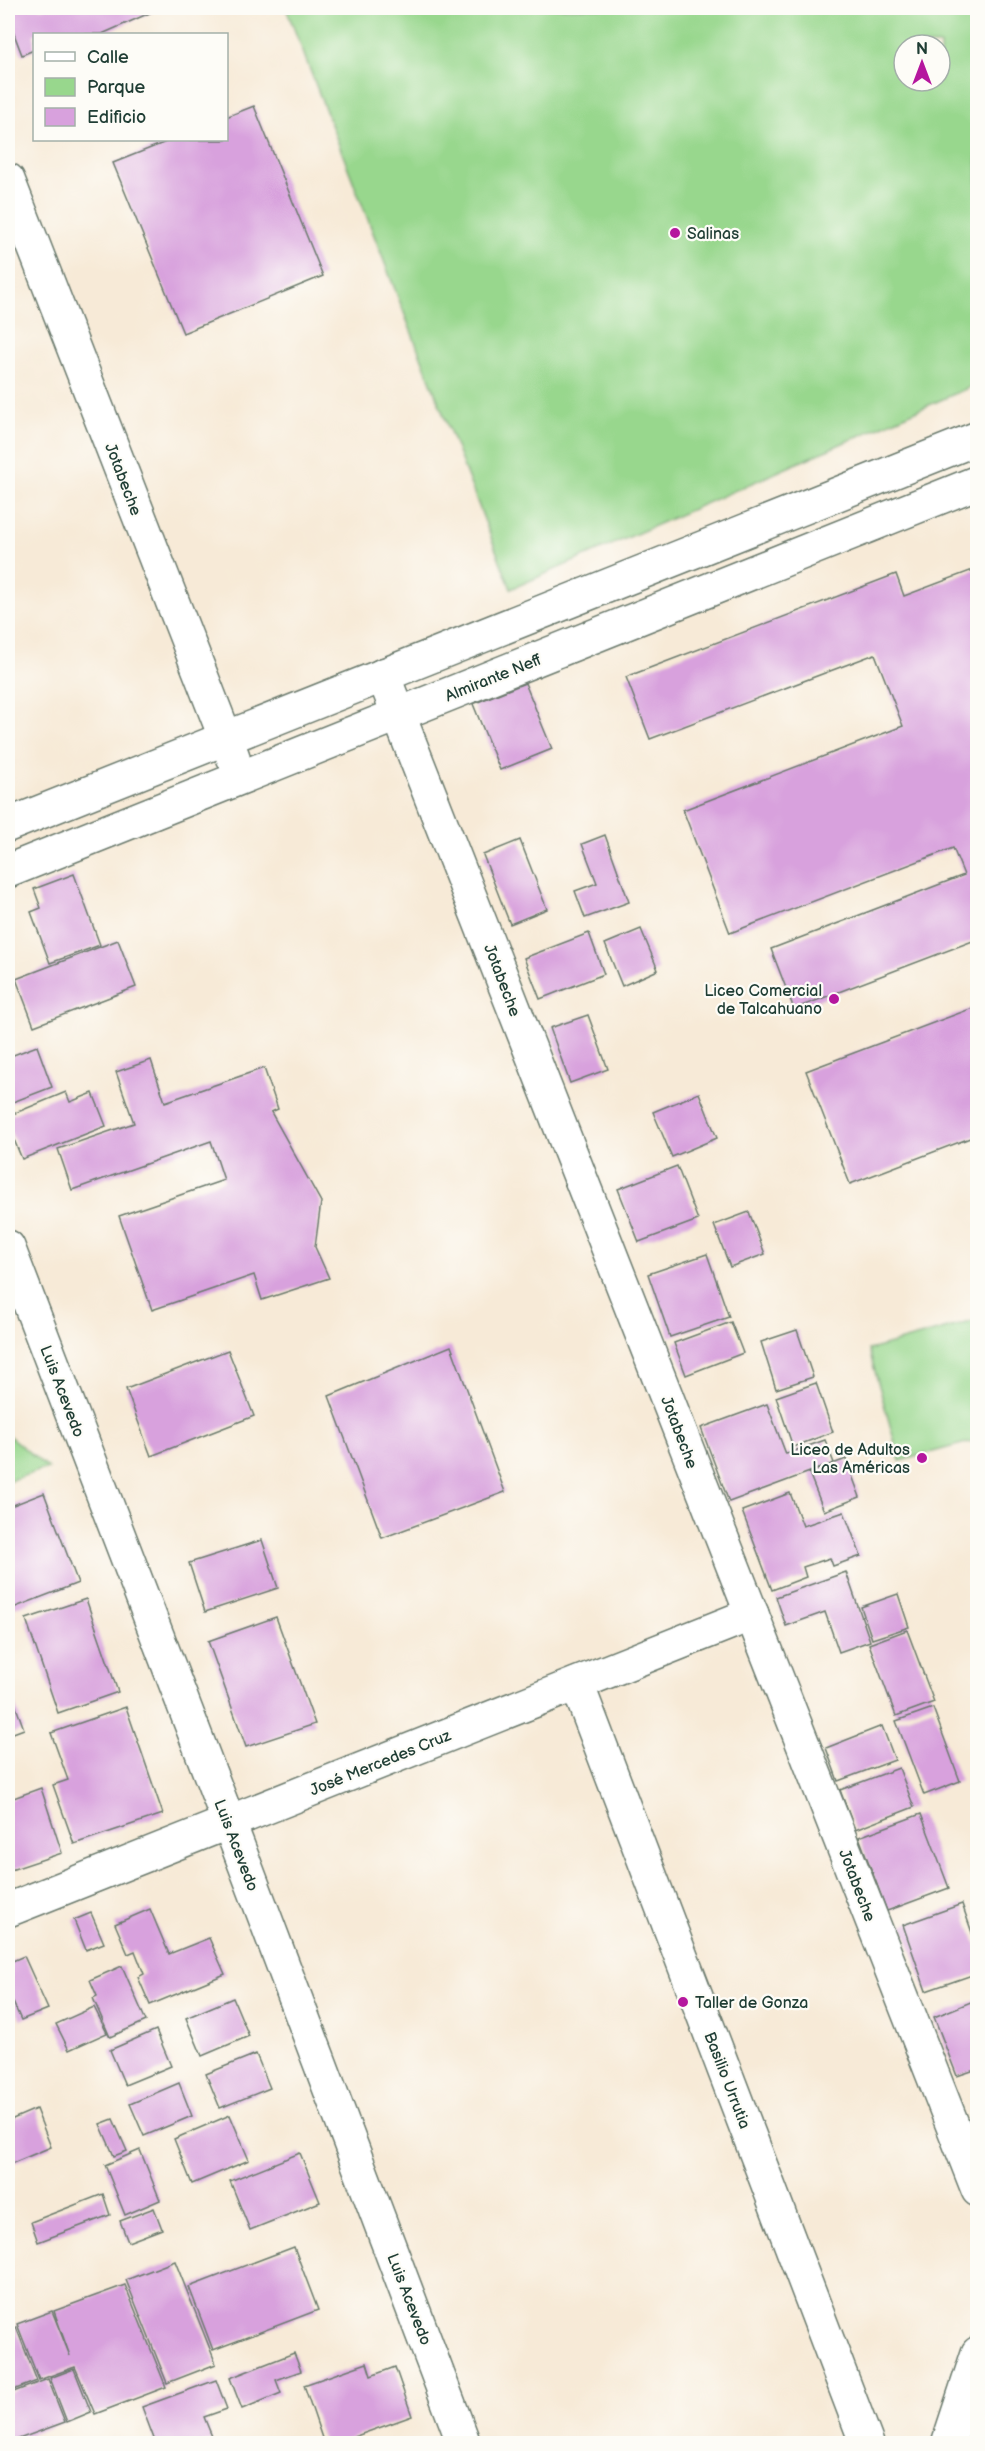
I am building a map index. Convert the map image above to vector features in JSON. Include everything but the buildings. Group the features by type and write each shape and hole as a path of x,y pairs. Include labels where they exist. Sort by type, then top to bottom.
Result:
{"street":[{"name":"Jotabeche","path":"8,180 241,778"},
{"path":"8,825 978,438"},
{"name":"Almirante Neff","path":"8,871 978,482"},
{"name":"Jotabeche","path":"383,675 978,2190"},
{"name":"Luis Acevedo","path":"8,1247 229,1822 464,2444"},
{"name":"José Mercedes Cruz","path":"8,1910 752,1614"},
{"name":"Basilio Urrutia","path":"577,1684 867,2444"},
{"path":"948,2444 978,2354"}],"green space":[{"name":"Salinas","path":"286,8 977,8 977,384 511,589"},
{"path":"977,1320 977,1440 900,1461 869,1350"},
{"path":"8,1435 48,1468 8,1481"}],"place":[{"name":"Salinas","path":"675,233"},
{"name":"Liceo Comercial de Talcahuano","path":"834,999"},
{"name":"Liceo de Adultos Las Américas","path":"922,1458"},
{"name":"Taller de Gonza","path":"683,2002"}]}
